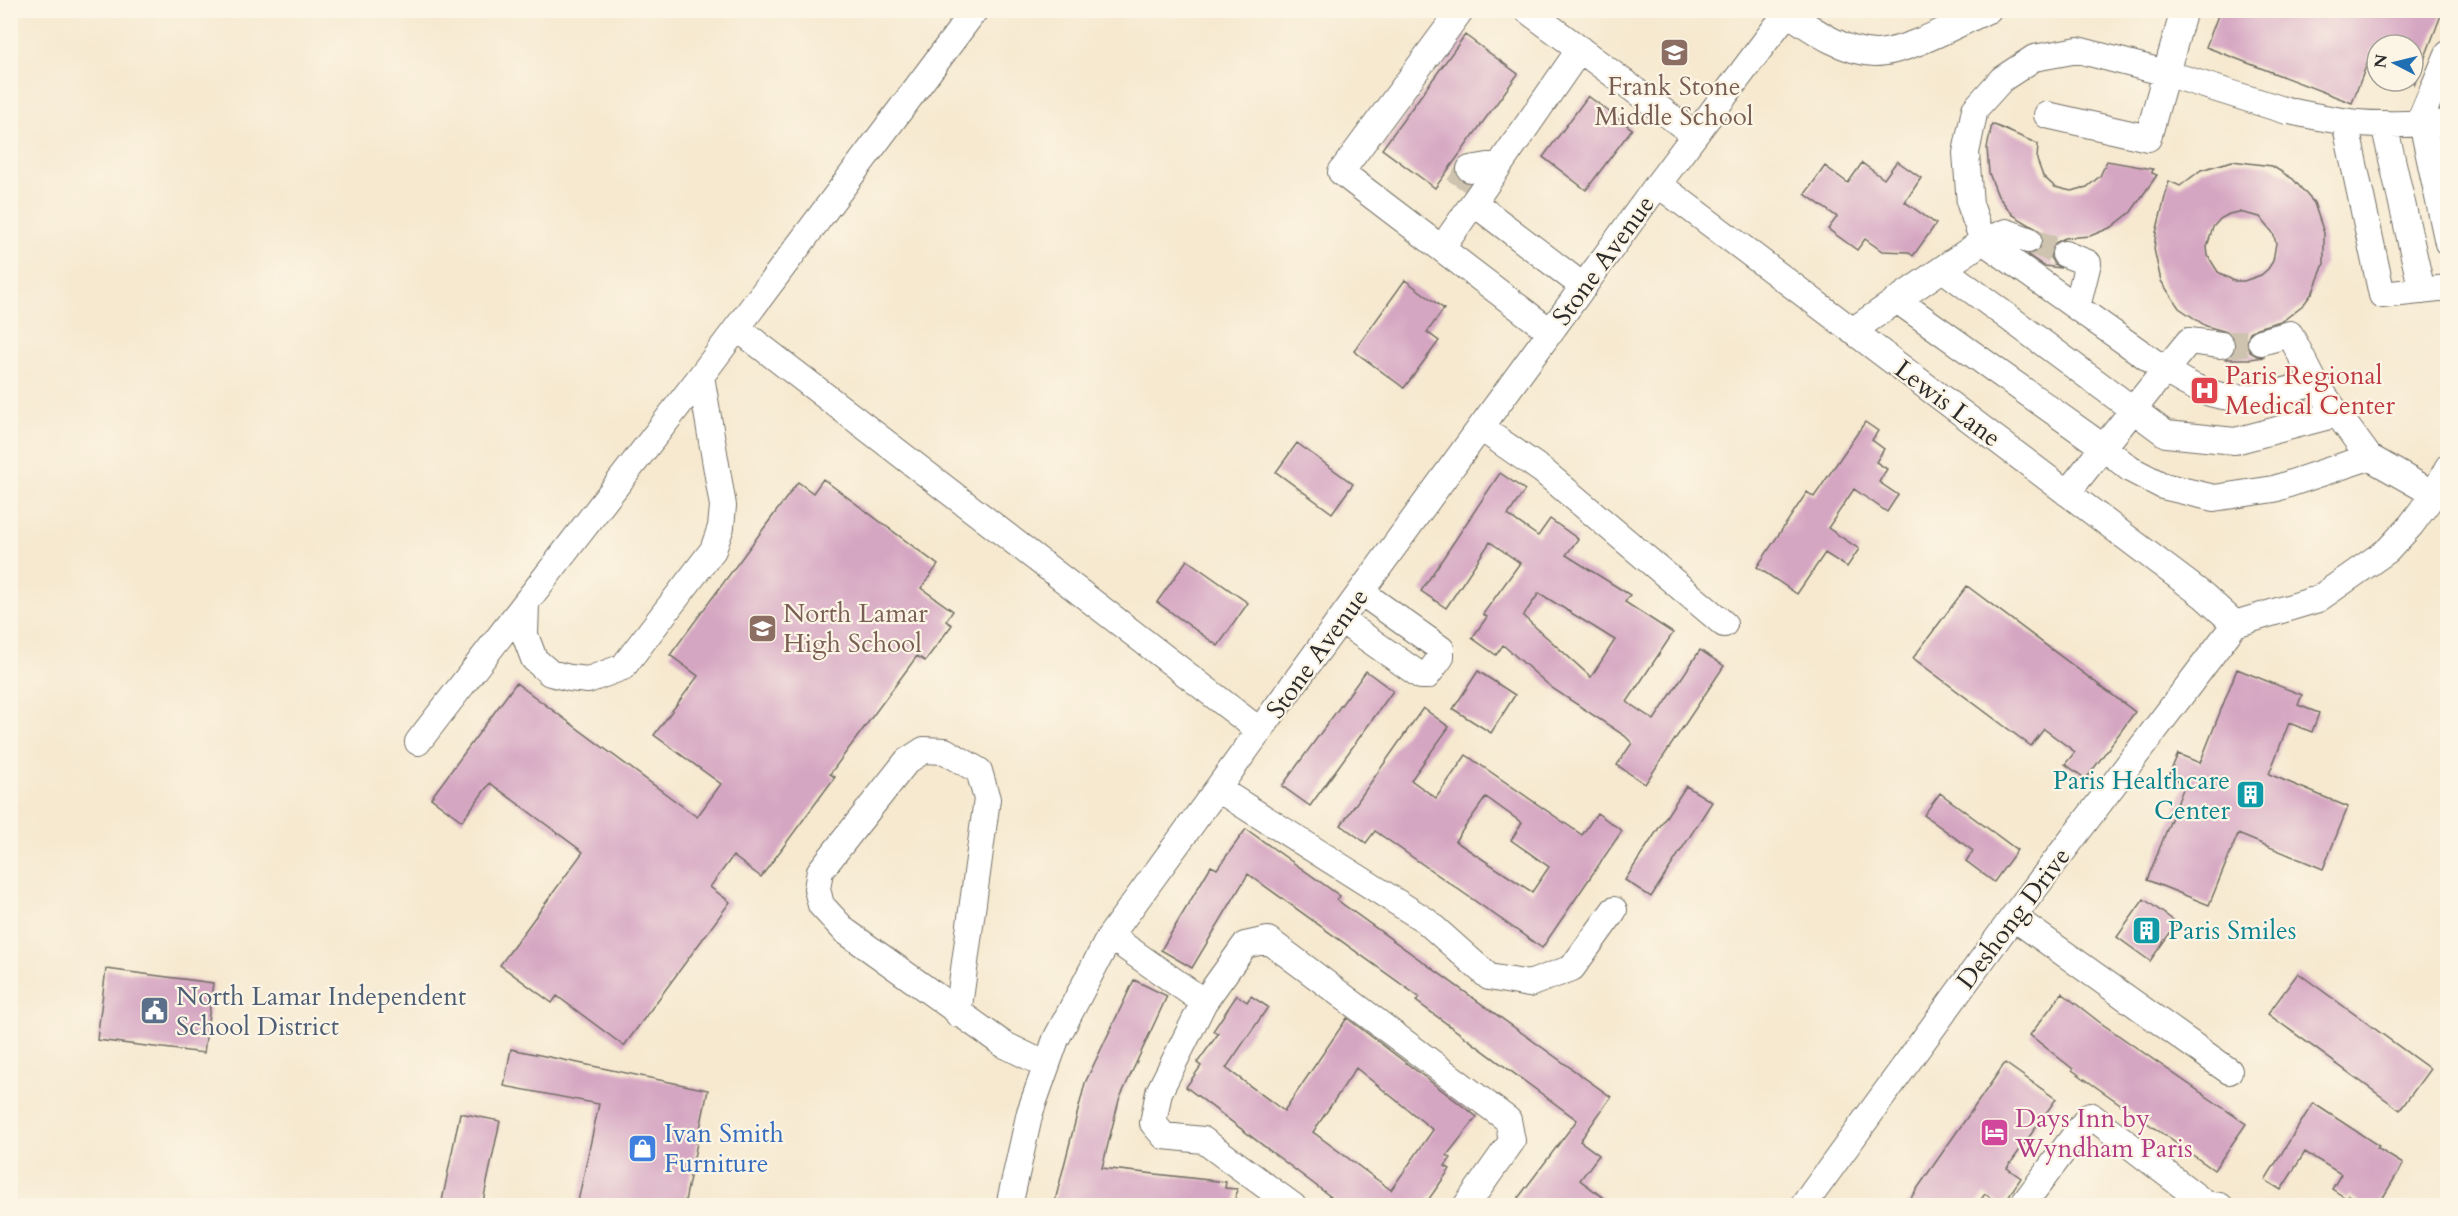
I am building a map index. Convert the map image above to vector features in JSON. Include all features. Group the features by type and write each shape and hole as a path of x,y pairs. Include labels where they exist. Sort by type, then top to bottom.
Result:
{"street":[{"path":"418,742 701,376 975,10"},
{"path":"1461,10 1341,172 1551,332"},
{"path":"1527,10 1695,135"},
{"path":"1788,12 1818,33 1841,44 1875,53 1897,50 1988,10"},
{"path":"2047,114 2148,138 2184,10"},
{"name":"Stone Avenue","path":"1009,1206 1030,1112 1046,1065 1056,1039 1110,936 1658,184 1788,12"},
{"path":"1442,248 1467,194 1500,164 1580,49"},
{"path":"2315,383 2270,395 2240,398 2213,395 2190,387 1983,241 1970,204 1966,153 1975,109 2002,79 2034,58 2078,50 2166,73 2290,112 2345,122 2448,124"},
{"path":"2448,54 2421,117 2448,243"},
{"path":"2345,122 2382,295 2448,288"},
{"path":"2384,124 2422,291"},
{"path":"1467,194 1500,164"},
{"name":"Lewis Lane","path":"1658,184 2204,596 2235,624"},
{"path":"1467,194 1584,287"},
{"path":"1852,331 1983,241 2006,231 2028,240"},
{"path":"2065,254 2088,263 2077,308"},
{"path":"1943,269 2166,434 2235,441 2337,414"},
{"path":"1897,300 2103,447 2130,470 2163,486 2214,498 2274,489 2369,458"},
{"path":"737,328 1260,731"},
{"path":"2261,342 2290,334 2315,383 2369,458 2434,494"},
{"path":"2067,493 2190,341 2220,345"},
{"path":"526,603 525,635 534,659 549,673 588,680 623,668 713,550 721,527 723,506 701,376"},
{"path":"1481,428 1543,471 1724,624"},
{"path":"2235,624 2318,599 2388,550 2411,525 2434,494 2448,467"},
{"path":"1341,620 1421,676 1427,676 1442,657 1441,649 1361,592"},
{"name":"Deshong Drive","path":"1803,1206 2013,917 2235,624"},
{"path":"958,1014 987,799 979,771 945,751 924,750 907,761 820,871 817,889 820,905 844,932 958,1014 1003,1044 1046,1065"},
{"path":"1218,789 1425,920 1489,977 1529,984 1572,968 1614,910"},
{"path":"2013,917 2229,1071"},
{"path":"1110,936 1204,1002"},
{"path":"1293,1206 1203,1140 1164,1136 1153,1123 1159,1092 1204,1002 1245,945 1268,940 1508,1120 1512,1141 1466,1206"},
{"path":"2022,1206 2090,1115 2205,1204 2220,1206"}],"building":[{"path":"2220,10 2443,10 2425,57 2425,33 2365,33 2365,69 2352,103 2206,47"},
{"path":"1465,35 1518,74 1435,188 1382,149"},
{"path":"1588,96 1632,129 1586,190 1543,157"},
{"path":"1992,124 2038,144 2037,160 2043,176 2055,187 2071,191 2087,187 2100,176 2107,161 2153,169 2152,173 2157,175 2131,212 2112,227 2090,236 2065,238 2055,243 2050,257 2054,264 2061,268 2044,266 2028,255 2037,252 2042,246 2043,238 2040,231 2013,215 1998,196 1989,173 1987,148"},
{"path":"1897,161 1921,178 1905,202 1936,224 1913,256 1908,252 1882,251 1865,239 1857,250 1828,229 1837,217 1805,194 1825,166 1848,183 1862,163 1884,179"},
{"path":"2232,161 2272,166 2293,179 2314,203 2324,233 2324,264 2313,292 2304,304 2284,320 2250,332 2246,345 2250,352 2265,357 2226,359 2233,354 2236,347 2235,340 2230,333 2206,326 2179,308 2161,281 2154,249 2169,181 2180,186 2201,170","holes":["2239,212 2260,217 2273,233 2276,243 2273,261 2268,269 2261,275 2244,281 2234,281 2218,272 2208,256 2207,247 2213,227 2229,214"]},
{"path":"1405,280 1444,309 1427,332 1439,341 1404,388 1354,351"},
{"path":"1865,422 1878,431 1872,440 1884,449 1876,462 1887,469 1879,482 1898,495 1887,512 1854,489 1828,528 1859,549 1847,567 1825,553 1797,594 1757,567 1807,492 1814,497"},
{"path":"1297,443 1353,484 1332,513 1276,472"},
{"path":"1500,473 1525,490 1508,515 1538,536 1550,519 1578,539 1566,555 1630,595 1625,602 1673,633 1627,702 1654,720 1700,650 1724,666 1645,784 1617,765 1632,743 1625,736 1552,688 1503,645 1496,655 1472,638 1487,617 1483,614 1520,563 1490,542 1446,608 1421,591","holes":["1539,593 1615,640 1591,677 1523,616"]},
{"path":"823,479 938,565 921,588 953,611 946,621 952,625 925,661 917,656 830,774 835,777 761,877 733,856 710,887 730,902 624,1046 557,996 552,1003 500,965 583,852 490,783 462,821 431,798 516,683 697,817 721,784 654,735 698,676 670,655 798,482 813,493"},
{"path":"1187,560 1248,603 1218,646 1157,602"},
{"path":"1967,586 2135,712 2086,779 2065,764 2075,752 2044,729 2031,746 1913,658"},
{"name":"Paris Healthcare Center","path":"2237,669 2302,695 2298,705 2319,713 2312,732 2289,723 2269,774 2348,807 2323,869 2238,834 2209,905 2147,880 2185,784 2168,777 2178,754 2200,763"},
{"path":"1366,671 1393,691 1310,806 1282,786"},
{"path":"1478,671 1515,695 1491,733 1453,709"},
{"path":"1423,708 1449,727 1411,780 1436,798 1466,755 1582,835 1597,813 1622,831 1542,948 1375,831 1366,843 1341,825","holes":["1486,797 1522,823 1511,840 1549,867 1532,892 1455,841"]},
{"path":"1686,786 1712,802 1651,897 1625,880"},
{"path":"1940,793 2017,850 1994,882 1966,861 1973,851 1924,815"},
{"path":"1246,829 1340,896 1337,900 1611,1097 1580,1141 1599,1155 1580,1180 1614,1206 1512,1206 1577,1120 1416,1001 1419,997 1248,874 1192,968 1161,950 1211,866 1217,869"},
{"name":"Paris Smiles","path":"2144,899 2177,923 2150,961 2117,937"},
{"name":"North Lamar Independent School District","path":"106,969 213,983 204,1053 97,1040"},
{"path":"2298,973 2430,1069 2400,1110 2268,1014"},
{"path":"1134,980 1167,996 1119,1100 1102,1168 1226,1182 1225,1188 1237,1189 1235,1206 1073,1206 1055,1201 1085,1083"},
{"path":"2062,993 2098,1021 2246,1124 2214,1170 2072,1070 2030,1035"},
{"path":"1237,995 1247,1002 1251,996 1268,1007 1226,1068 1284,1111 1347,1018 1477,1117 1447,1155 1451,1158 1445,1166 1450,1169 1424,1206 1343,1206 1186,1087 1201,1066 1197,1063 1218,1034 1213,1031","holes":["1356,1068 1433,1130 1391,1190 1313,1132"]},
{"name":"Ivan Smith Furniture","path":"511,1049 708,1090 684,1206 577,1206 599,1104 504,1086"},
{"name":"Days Inn by Wyndham Paris","path":"2005,1063 2056,1099 2007,1168 2021,1178 2002,1206 1985,1194 1976,1206 1905,1206"},
{"path":"2313,1103 2403,1164 2378,1206 2366,1206 2349,1195 2347,1199 2332,1189 2341,1174 2305,1152 2281,1190 2265,1180"},
{"path":"460,1113 500,1121 482,1206 441,1206"}],"tunnel":[{"path":"1458,187 1470,169"},
{"path":"2028,240 2065,254"},
{"path":"2221,345 2261,342"}],"place":[{"name":"Frank Stone Middle School","path":"1674,52"},
{"name":"Paris Regional Medical Center","path":"2204,390"},
{"name":"North Lamar High School","path":"762,628"},
{"name":"Paris Healthcare Center","path":"2251,795"},
{"name":"Paris Smiles","path":"2147,930"},
{"name":"North Lamar Independent School District","path":"155,1011"},
{"name":"Days Inn by Wyndham Paris","path":"1994,1133"},
{"name":"Ivan Smith Furniture","path":"643,1148"}]}
